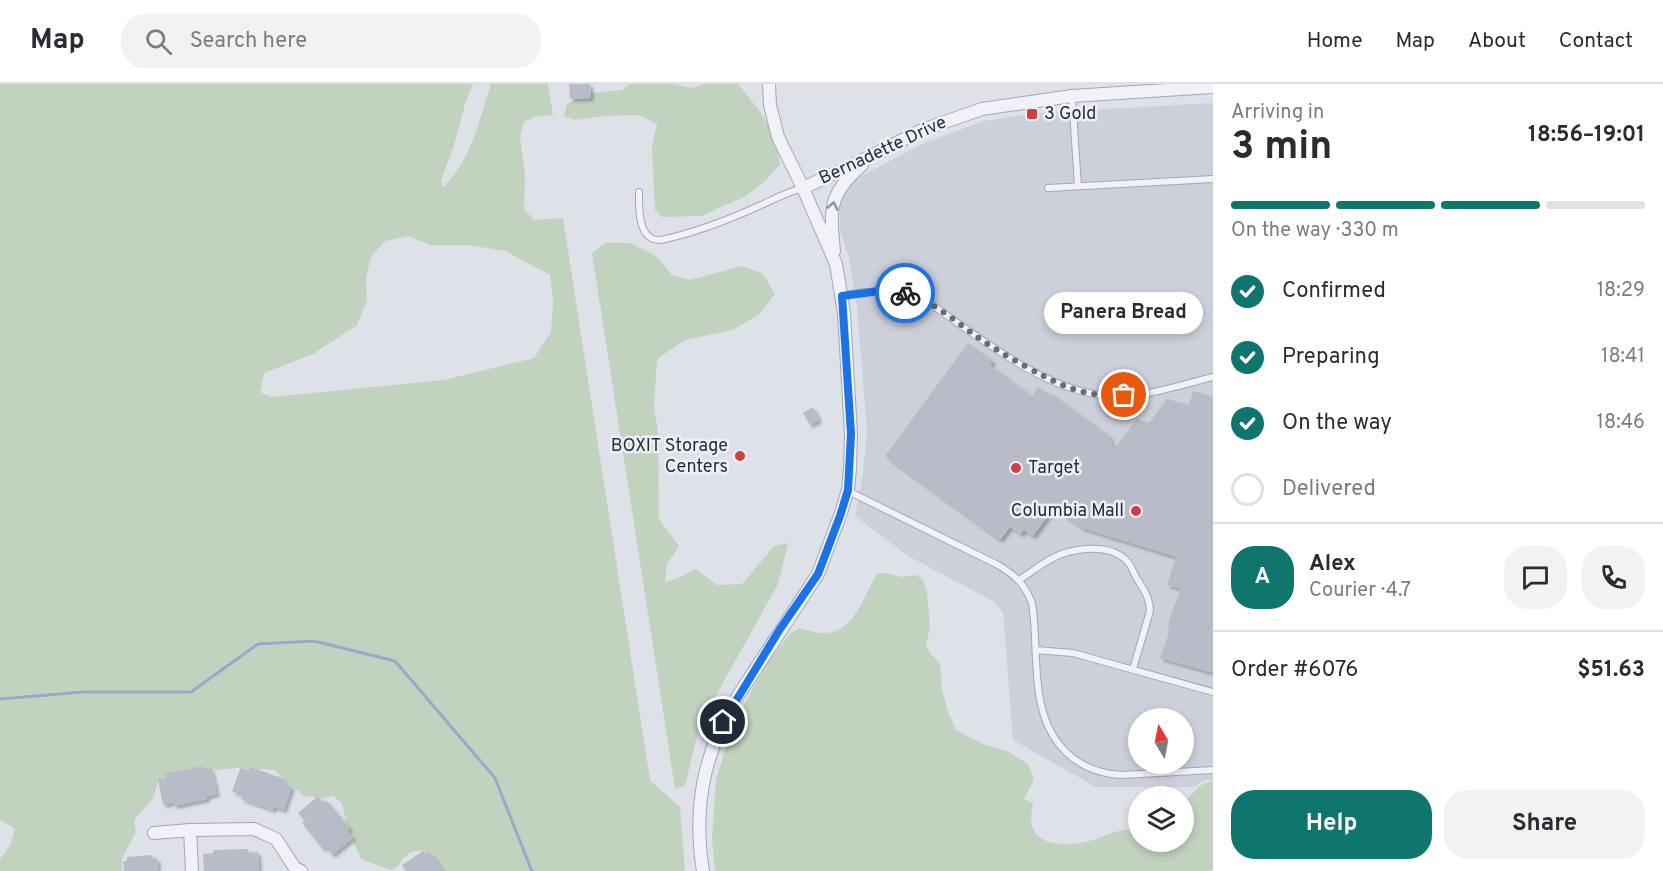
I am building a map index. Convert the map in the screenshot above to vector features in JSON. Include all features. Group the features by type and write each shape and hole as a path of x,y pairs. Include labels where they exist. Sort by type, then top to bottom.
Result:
{"street":[{"path":"769,84 770,105 778,137 836,264"},
{"name":"Bernadette Drive","path":"803,188 922,130 982,109 1072,90 1213,87"},
{"path":"703,871 698,826 709,757 734,702 818,574 848,490 851,434 842,296 831,220 837,190 850,175 878,152"},
{"path":"154,834 190,830 254,829 276,839 295,868 301,871"},
{"path":"190,830 192,871"}],"lane":[{"path":"1072,90 1078,186"},
{"path":"1047,188 1213,178"},
{"path":"639,192 643,227 651,238 661,240 725,220 760,206 786,192 803,188"},
{"path":"842,296 887,290 898,291 925,300 1005,356 1060,385 1085,393 1111,396 1136,395 1213,377"},
{"path":"848,490 998,565 1019,580 1032,603 1040,701 1046,724 1053,737 1073,759 1097,772 1122,775 1213,770"},
{"path":"1019,580 1053,558 1087,549 1105,550 1118,554 1128,561 1150,601 1150,611 1133,669"},
{"path":"1036,650 1073,653 1213,692"}],"shaded area":[{"name":"Columbia Mall","path":"1213,103 1213,780 1205,780 1194,786 1096,787 1013,740 1003,612 993,601 908,556 855,516 862,480 867,432 857,308 849,258 840,231 840,204 847,188 859,177 924,143 984,121 1036,113"}],"green space":[{"path":"0,84 473,84 441,181 443,187 467,153 491,84 548,84 553,115 534,117 524,122 520,137 525,174 524,209 534,220 563,218 650,780 680,807 685,871 441,871 432,853 418,851 409,854 391,870 361,859 347,825 342,803 333,796 322,798 304,796 274,770 237,768 170,774 158,782 153,799 134,820 136,832 122,858 122,871 0,871 0,859 10,845 15,829 0,821","holes":["409,236 430,245 468,245 505,251 550,275 553,302 551,332 534,358 444,380 272,397 260,392 264,373 313,354 357,325 367,300 366,278 371,257 385,241"]},
{"path":"630,84 671,84 692,88 704,84 738,84 772,131 780,164 762,184 744,197 701,216 662,217 655,210 652,147 657,124 638,115 603,116 576,120 564,116 567,104 593,93 622,90"},
{"path":"605,243 630,243 656,256 672,275 690,280 742,266 763,274 775,294 759,315 732,330 685,340 657,359 654,407 658,431 659,519 679,546 667,564 665,582 696,569 717,585 742,584 774,546 788,543 778,584 700,724 685,786 675,788 592,253"},
{"path":"886,573 902,577 916,575 923,580 927,592 930,627 926,645 940,664 942,689 956,730 985,745 1007,751 1028,764 1034,779 1024,799 1033,803 1031,817 1035,833 1048,842 1074,844 1125,830 1128,831 1128,852 1194,852 1194,792 1201,785 1213,781 1213,870 715,871 712,839 716,779 733,725 768,661 790,634 799,628 827,633 846,625 858,610 877,574"}],"building":[{"path":"569,84 590,84 591,98 570,99"},
{"name":"Columbia Mall","path":"968,343 993,361 990,365 1032,396 1038,387 1052,394 1109,436 1114,449 1137,419 1149,423 1167,399 1189,405 1193,391 1213,397 1213,673 1160,658 1170,630 1168,629 1169,620 1181,589 1167,585 1176,557 1082,528 1054,508 1033,536 1024,530 1021,534 1010,527 1000,540 885,456"},
{"path":"813,407 819,420 810,425 803,413"},
{"path":"202,766 202,770 211,768 217,794 207,796 207,799 174,806 173,802 163,805 158,779 166,778 165,774"},
{"path":"241,767 249,770 250,767 285,779 284,783 292,786 284,810 274,807 273,810 241,799 242,795 232,791"},
{"path":"318,796 323,803 326,800 350,829 347,831 353,838 332,855 326,847 323,849 302,823 305,821 298,813"},
{"path":"248,849 248,853 258,852 259,871 204,871 203,854 213,853 213,850"},
{"path":"423,851 426,853 429,851 443,871 406,871 402,865"},
{"path":"152,855 153,859 157,858 158,871 124,871 123,861 127,861 127,857"}],"waterway":[{"path":"0,699 83,692 191,692 258,644 314,641 395,661 495,778 533,871"}],"way so far":[{"path":"905,293 925,300 1005,356 1060,385 1085,393 1124,395"}],"place":[{"name":"3 Gold","path":"1032,114"},
{"name":"Panera Bread","path":"1124,395"},
{"name":"BOXIT Storage Centers","path":"740,456"},
{"name":"Target","path":"1016,468"},
{"name":"Columbia Mall","path":"1136,511"}],"route":[{"path":"723,722 780,629 818,574 848,490 851,434 842,296 887,290 905,293"}]}
